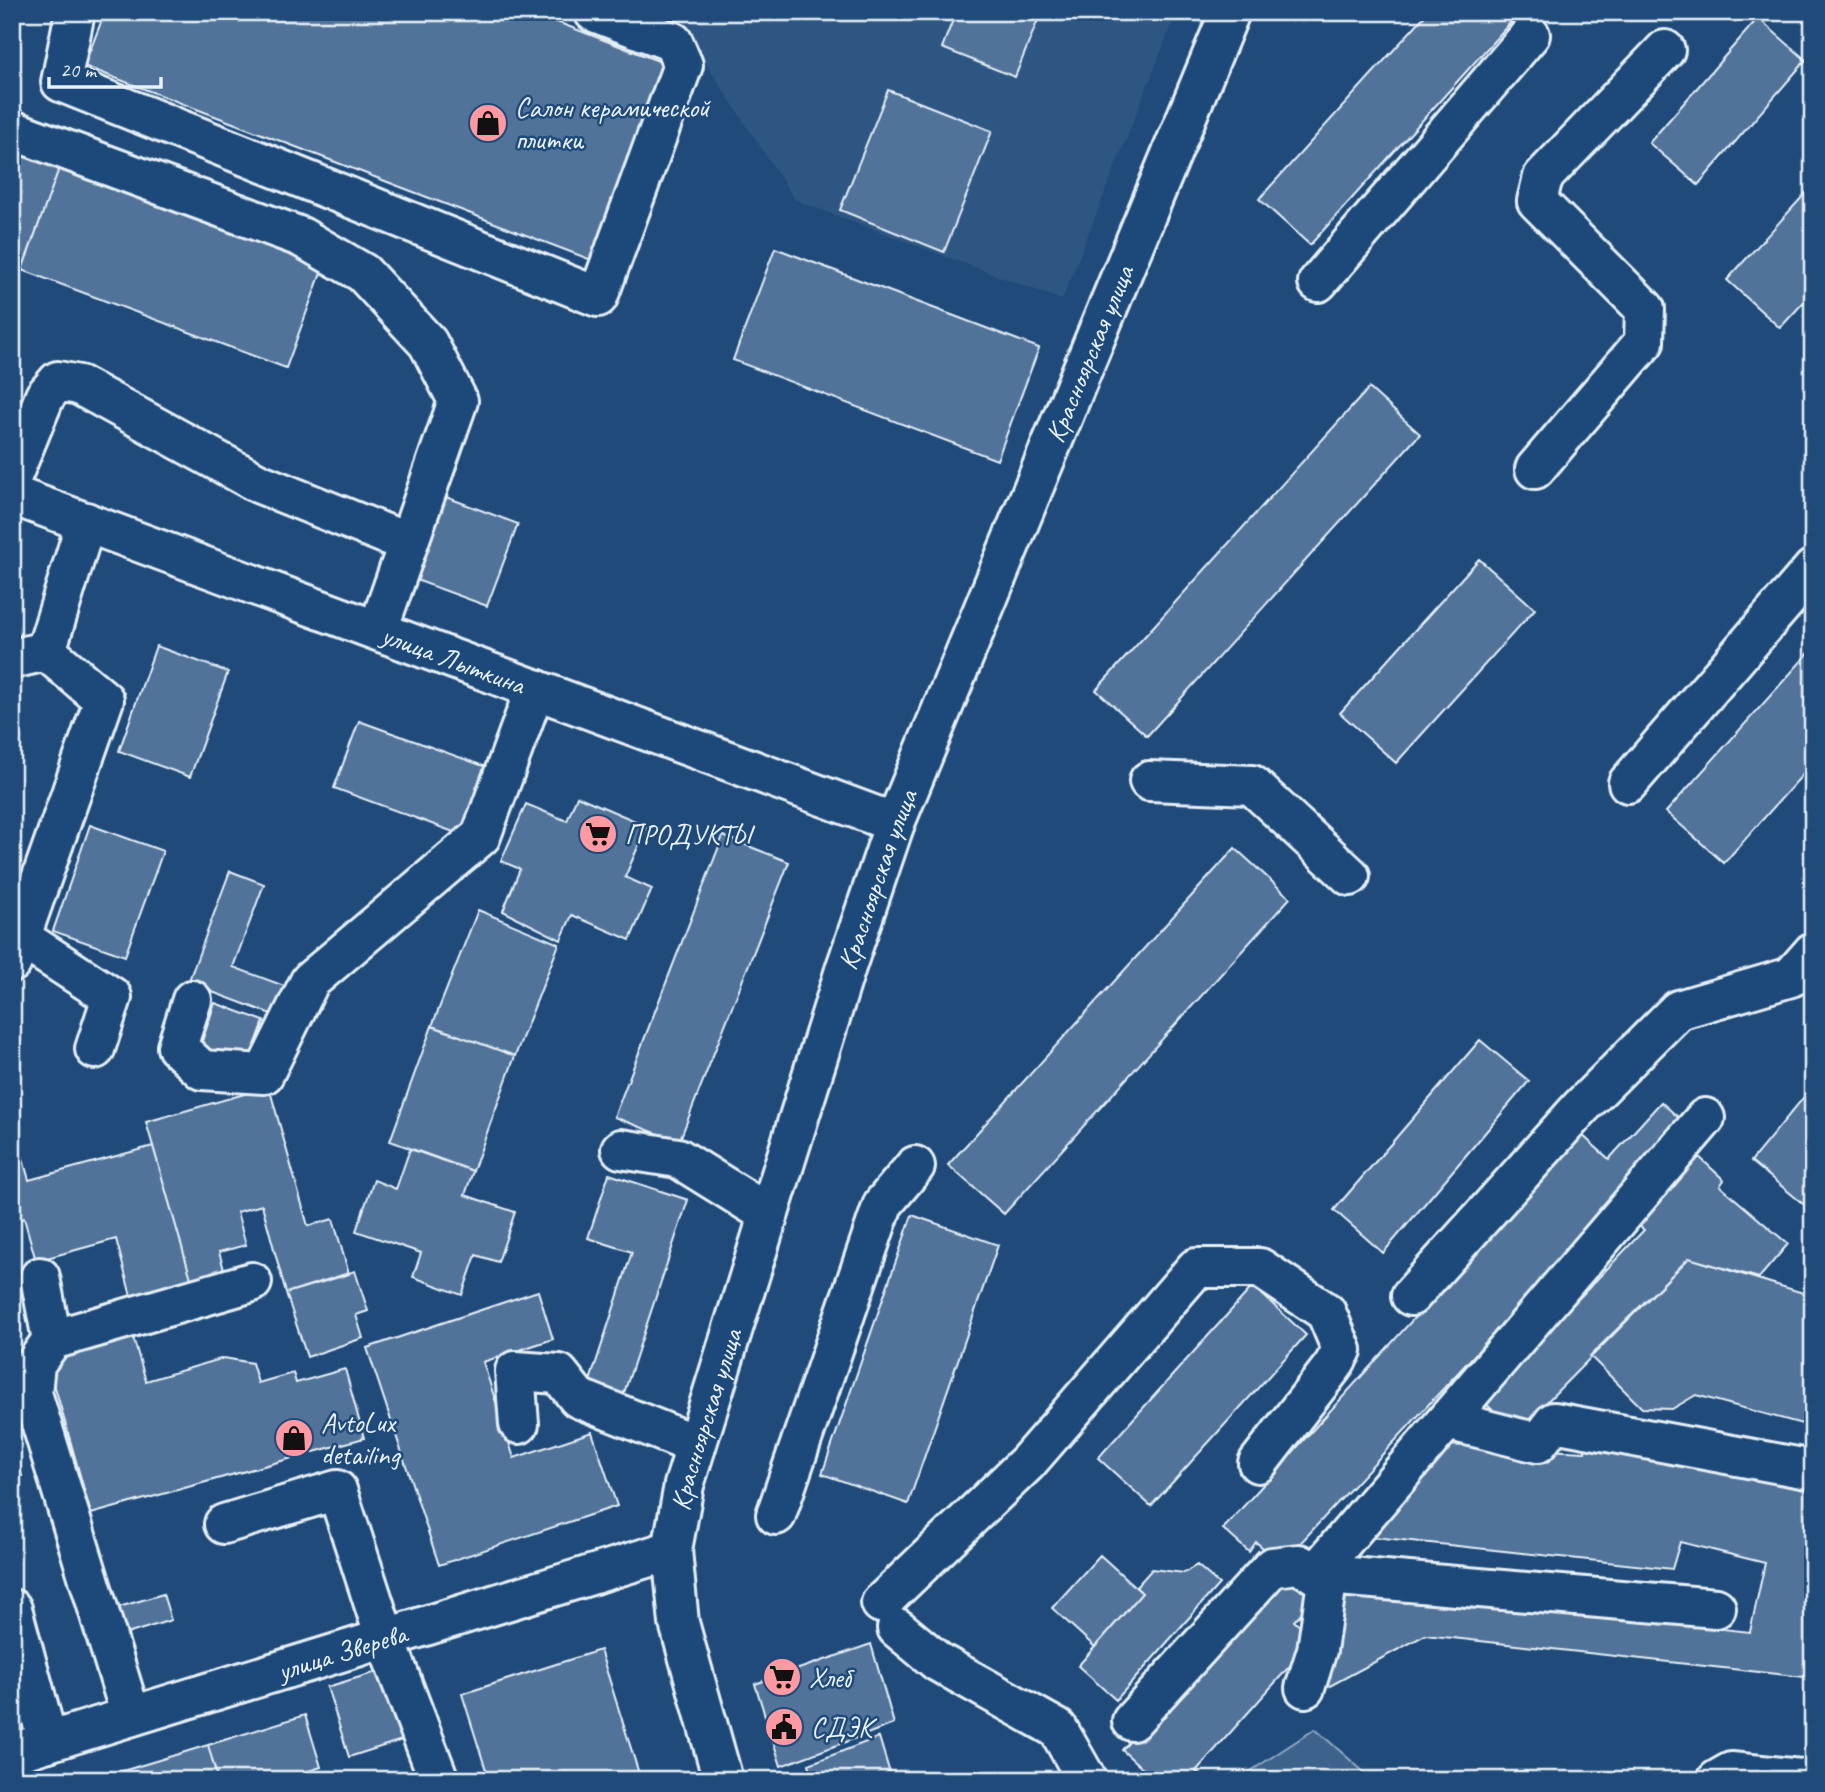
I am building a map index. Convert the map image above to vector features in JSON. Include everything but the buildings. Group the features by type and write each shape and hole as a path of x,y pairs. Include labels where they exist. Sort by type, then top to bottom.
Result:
{"street":[{"path":"68,14 61,82 598,297 683,65 673,42 594,12"},
{"name":"Красноярская улица","path":"723,1780 678,1623 671,1550 684,1485 846,967 895,823 1230,12"},
{"path":"1318,282 1530,35"},
{"path":"1535,469 1644,342 1645,309 1537,201 1543,177 1665,50"},
{"path":"12,130 301,237 363,273 428,343 458,401 378,630"},
{"path":"12,476 45,396 58,381 79,386 258,483 408,543"},
{"name":"улица Лыткина","path":"12,495 895,823"},
{"path":"86,522 29,655 104,700 15,943 112,997 95,1049"},
{"path":"1628,783 1813,569"},
{"path":"192,1000 177,1047 202,1070 264,1074 310,981 481,836 535,689"},
{"path":"1149,781 1252,785 1350,876"},
{"path":"1410,1296 1581,1107 1678,1010 1791,977 1813,952"},
{"path":"1305,1688 1317,1650 1321,1575 1447,1420 1706,1118"},
{"path":"621,1149 678,1158 768,1214"},
{"path":"776,1515 883,1204 915,1166"},
{"path":"1087,1780 1058,1729 938,1662 889,1616 1027,1463 1196,1268 1260,1268 1326,1312 1342,1350 1333,1366 1258,1463"},
{"path":"40,1277 52,1340"},
{"path":"131,1716 32,1393 35,1364 52,1340 252,1282"},
{"path":"519,1424 515,1371 559,1374 578,1398 696,1446"},
{"path":"1447,1420 1538,1443 1554,1422 1813,1470"},
{"path":"223,1524 337,1490 385,1638 439,1780"},
{"name":"улица Зверева","path":"12,1753 671,1550"},
{"path":"1132,1721 1272,1567 1299,1564 1321,1575 1716,1608"},
{"path":"12,1609 48,1742"},
{"path":"1717,1780 1731,1772 1811,1780"}],"shaded area":[{"path":"648,12 1177,12 1062,300 795,200 681,25"},
{"path":"1315,1729 1373,1780 1237,1780"}],"place":[{"name":"Салон керамической плитки","path":"488,123"},
{"name":"ПРОДУКТЫ","path":"598,834"},
{"name":"AvtoLux detailing","path":"294,1438"},
{"name":"Хлеб","path":"782,1677"},
{"name":"СДЭК","path":"784,1727"}]}
